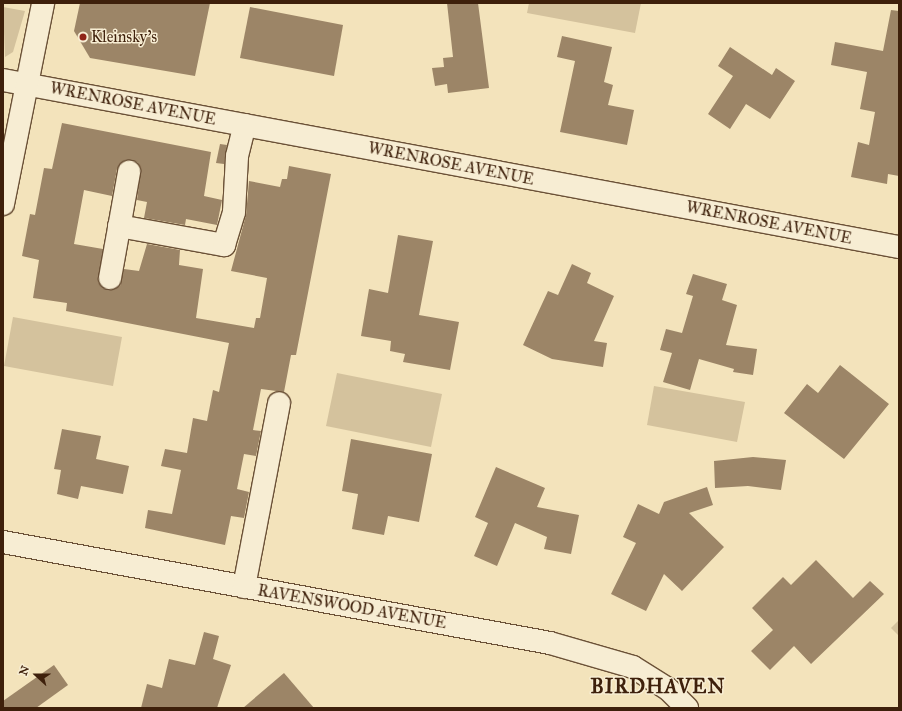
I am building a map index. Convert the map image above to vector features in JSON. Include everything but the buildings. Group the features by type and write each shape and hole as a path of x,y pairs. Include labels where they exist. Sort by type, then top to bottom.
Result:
{"street":[{"path":"3,204 43,3"},
{"name":"WRENROSE AVENUE","path":"3,80 899,247"},
{"path":"119,226 224,245 234,212 237,156 244,125"},
{"path":"110,278 129,172"},
{"path":"244,587 279,402"},
{"name":"RAVENSWOOD AVENUE","path":"3,542 598,656 651,677 687,708"}],"shaded area":[{"path":"529,3 641,3 635,33 527,13"},
{"path":"3,7 25,11 13,52 5,57"},
{"path":"13,317 122,337 113,386 4,366"},
{"path":"337,373 442,394 431,447 326,426"},
{"path":"654,386 745,402 737,442 647,425"},
{"path":"899,620 899,636 891,628"}],"place":[{"name":"Kleinsky's","path":"83,37"}],"district":[{"name":"BIRDHAVEN","path":"658,686"}]}
